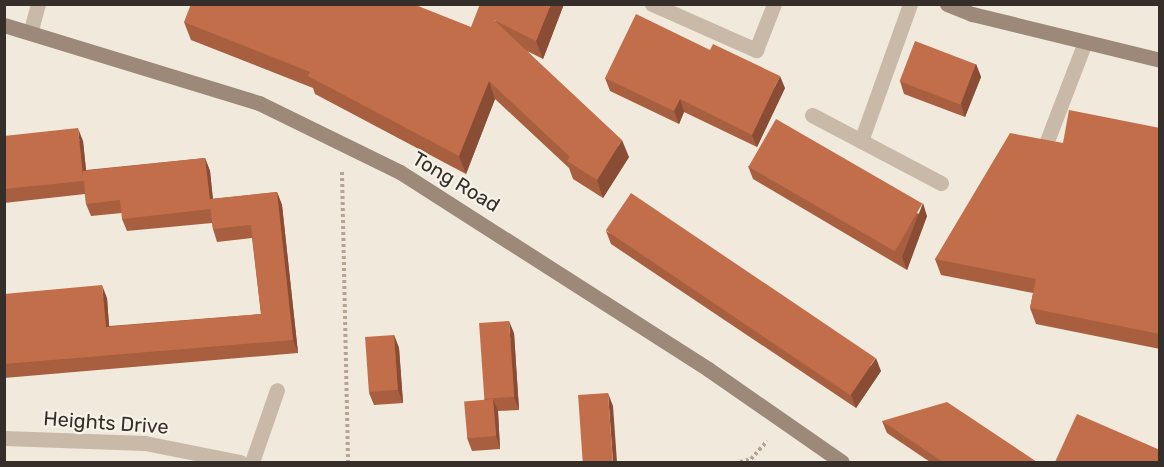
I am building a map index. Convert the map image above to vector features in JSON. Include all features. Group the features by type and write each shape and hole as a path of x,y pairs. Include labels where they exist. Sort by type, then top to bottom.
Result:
{"main road":[{"path":"947,4 1160,60"},
{"name":"Tong Road","path":"4,25 31,30 258,103 341,143 458,206 842,462"}],"street":[{"path":"31,30 38,4"},
{"path":"652,4 756,50 774,4"},
{"path":"861,141 910,4"},
{"path":"1047,141 1085,42"},
{"path":"812,115 941,183"},
{"path":"252,462 277,390"},
{"name":"Heights Drive","path":"4,438 145,442 240,462"}],"path":[{"path":"341,143 348,462"},
{"path":"740,462 751,459 783,422"}],"building":[{"path":"191,4 413,4 471,27 480,4 551,4 536,41 494,20 622,140 597,180 567,161 570,157 489,81 459,156 308,76 310,72 184,22"},
{"path":"636,14 710,50 713,44 780,76 752,135 680,99 674,111 605,78"},
{"path":"915,41 976,64 960,104 900,81"},
{"path":"1069,110 1160,128 1160,334 1030,308 1036,279 935,259 1010,133 1063,143"},
{"path":"776,119 922,203 895,251 748,167"},
{"path":"78,128 83,177 83,171 205,158 211,209 122,219 120,200 86,204 84,181 4,189 4,136"},
{"path":"277,192 293,340 4,364 4,294 102,285 106,327 261,314 251,225 213,229 209,199"},
{"path":"631,193 876,358 850,395 606,230"},
{"path":"509,321 514,397 484,399 479,323"},
{"path":"394,335 398,390 369,392 365,337"},
{"path":"608,393 613,462 583,462 578,395"},
{"path":"493,399 496,436 467,438 464,402"},
{"path":"947,402 1037,462 943,462 882,421"},
{"path":"1077,414 1160,450 1160,462 1055,462"}]}
